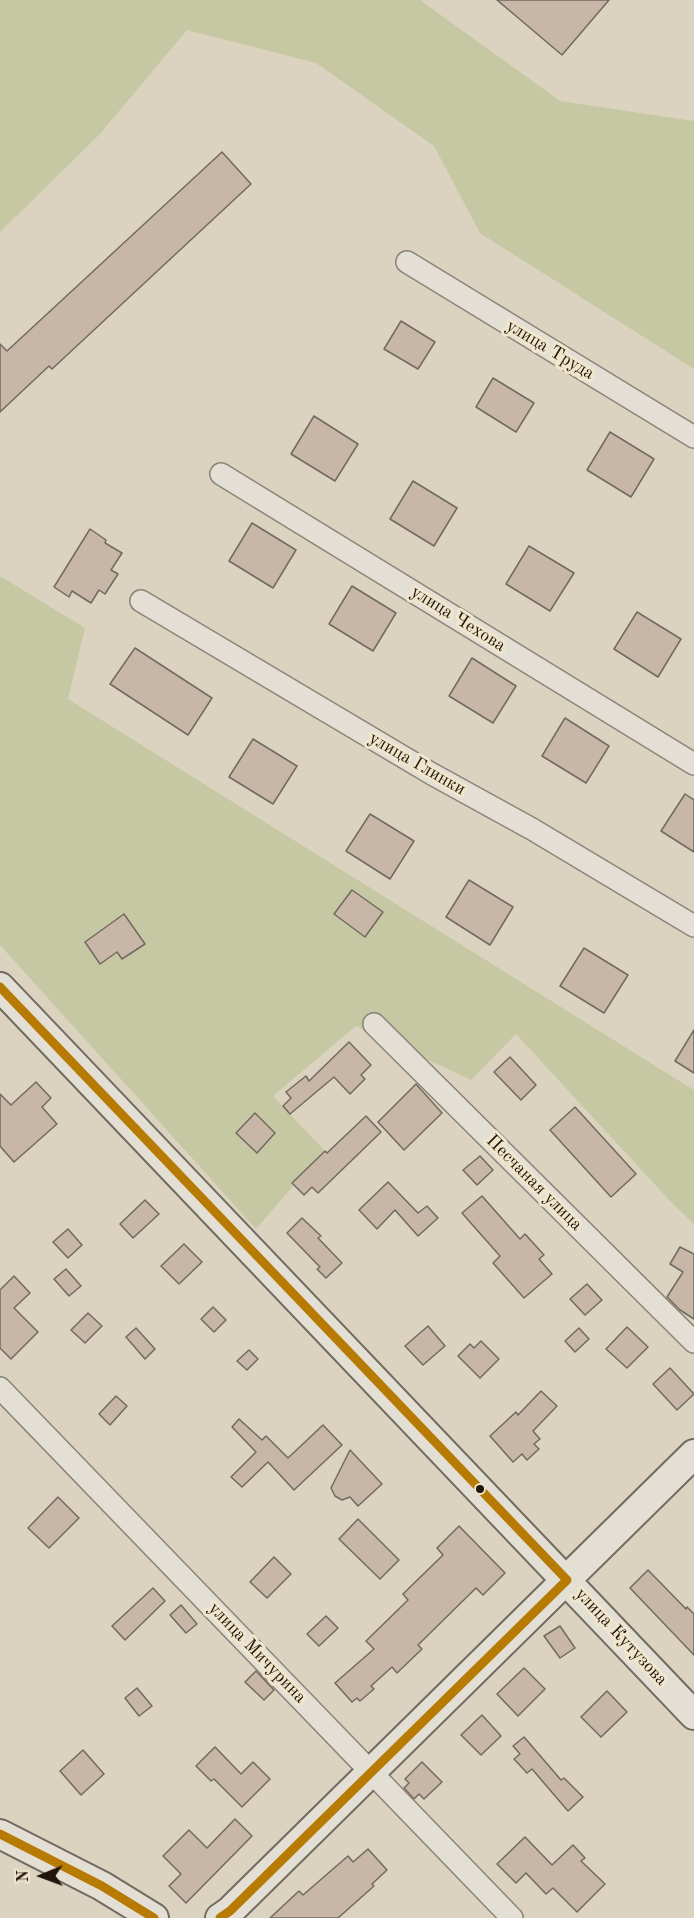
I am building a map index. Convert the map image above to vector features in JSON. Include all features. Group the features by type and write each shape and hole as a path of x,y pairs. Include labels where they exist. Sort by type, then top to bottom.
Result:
{"main road":[{"name":"улица Кутузова","path":"0,987 694,1714"},
{"path":"220,1918 230,1911 694,1454"},
{"path":"0,1834 102,1886 154,1918"}],"street":[{"name":"улица Труда","path":"407,262 694,437"},
{"name":"улица Чехова","path":"221,474 694,764"},
{"name":"улица Глинки","path":"141,601 694,926"},
{"name":"Песчаная улица","path":"374,1024 694,1342"},
{"name":"улица Мичурина","path":"0,1388 513,1918"}],"green space":[{"path":"0,0 420,0 560,101 694,121 694,369 480,233 434,146 316,63 187,30 100,134 0,232"},
{"path":"0,576 85,628 68,699 694,1090 694,1224 516,1034 471,1080 356,1026 273,1096 324,1150 256,1229 0,945"}],"building":[{"path":"497,0 609,0 562,55"},
{"path":"222,152 251,184 52,369 49,366 0,412 0,344 7,351"},
{"path":"401,321 435,342 418,369 384,349"},
{"path":"493,378 534,403 516,432 476,407"},
{"path":"314,416 358,444 335,481 291,454"},
{"path":"610,432 654,459 631,497 587,470"},
{"path":"413,481 457,508 434,546 390,519"},
{"path":"252,523 296,550 273,588 229,561"},
{"path":"90,529 106,540 105,543 122,553 111,570 118,574 105,594 99,590 91,603 72,591 69,597 54,587"},
{"path":"529,546 574,573 550,611 506,584"},
{"path":"352,586 396,613 373,651 329,624"},
{"path":"637,612 681,639 658,677 614,649"},
{"path":"135,648 212,698 188,735 110,684"},
{"path":"472,658 516,686 493,723 449,696"},
{"path":"565,718 609,746 586,783 542,756"},
{"path":"253,739 297,766 273,804 229,777"},
{"path":"685,794 694,800 694,852 661,831"},
{"path":"370,814 414,841 390,879 346,851"},
{"path":"469,880 513,907 490,945 446,917"},
{"path":"352,890 383,912 365,937 334,914"},
{"path":"124,914 145,944 122,959 117,952 100,964 85,942"},
{"path":"584,948 628,975 604,1013 560,986"},
{"path":"694,1030 694,1073 675,1061"},
{"path":"349,1042 371,1065 361,1075 365,1079 350,1094 334,1077 290,1114 283,1106 291,1098 286,1092 306,1076 309,1081"},
{"path":"510,1057 536,1085 521,1100 494,1072"},
{"path":"36,1082 51,1098 42,1107 57,1124 14,1162 0,1146 0,1094 11,1105"},
{"path":"416,1084 442,1113 404,1150 378,1122"},
{"path":"575,1107 636,1174 611,1197 550,1130"},
{"path":"255,1113 275,1133 257,1153 236,1133"},
{"path":"366,1116 381,1132 318,1193 312,1187 304,1195 292,1183"},
{"path":"480,1156 493,1170 477,1185 463,1170"},
{"path":"388,1182 418,1213 427,1206 438,1218 418,1236 395,1210 377,1229 359,1210"},
{"path":"482,1196 520,1239 525,1234 544,1255 539,1259 552,1274 524,1298 493,1263 500,1256 462,1213"},
{"path":"145,1200 159,1214 133,1238 120,1224"},
{"path":"302,1218 321,1236 318,1238 342,1263 326,1278 317,1269 320,1267 287,1233"},
{"path":"68,1229 82,1245 68,1258 53,1242"},
{"path":"184,1244 202,1262 179,1284 161,1266"},
{"path":"680,1247 694,1254 694,1319 680,1310 667,1297 683,1272 670,1264"},
{"path":"66,1269 81,1286 69,1296 54,1279"},
{"path":"14,1276 30,1293 14,1308 38,1332 11,1359 0,1348 0,1290"},
{"path":"587,1284 602,1300 585,1315 570,1299"},
{"path":"213,1307 226,1320 214,1332 201,1319"},
{"path":"88,1313 102,1326 85,1343 71,1330"},
{"path":"428,1326 445,1346 423,1365 405,1346"},
{"path":"627,1327 648,1347 627,1368 606,1349"},
{"path":"136,1328 155,1349 145,1359 126,1337"},
{"path":"579,1328 589,1339 575,1352 565,1341"},
{"path":"481,1341 499,1359 480,1378 458,1356 470,1344 474,1348"},
{"path":"249,1350 258,1359 247,1370 237,1361"},
{"path":"670,1368 694,1394 677,1410 653,1384"},
{"path":"541,1391 557,1406 533,1431 540,1439 534,1444 539,1449 527,1460 522,1454 513,1462 490,1436 516,1412 518,1415"},
{"path":"116,1396 127,1406 110,1425 99,1414"},
{"path":"239,1419 262,1440 266,1436 288,1458 323,1425 342,1445 294,1490 268,1462 242,1487 231,1477 256,1452 232,1427"},
{"path":"350,1450 382,1484 358,1506 350,1497 342,1500 335,1496 331,1488"},
{"path":"58,1497 79,1518 49,1548 28,1528"},
{"path":"358,1519 399,1560 380,1579 339,1539"},
{"path":"459,1526 505,1573 483,1595 476,1588 418,1645 422,1649 397,1673 392,1667 371,1686 374,1689 360,1701 357,1698 352,1702 335,1683 374,1649 366,1641 408,1600 403,1594 443,1555 437,1548"},
{"path":"274,1557 291,1574 267,1598 250,1582"},
{"path":"648,1570 686,1609 687,1607 694,1614 694,1655 630,1588"},
{"path":"153,1588 165,1601 125,1640 112,1626"},
{"path":"181,1605 197,1624 186,1633 170,1615"},
{"path":"326,1616 338,1628 319,1646 307,1634"},
{"path":"560,1626 575,1648 560,1658 544,1636"},
{"path":"524,1668 545,1689 518,1716 497,1694"},
{"path":"256,1671 274,1690 264,1700 245,1682"},
{"path":"137,1688 152,1706 139,1716 125,1698"},
{"path":"607,1691 627,1712 601,1737 581,1717"},
{"path":"482,1715 501,1736 481,1755 461,1735"},
{"path":"524,1737 561,1780 564,1778 583,1797 568,1811 532,1769 527,1773 514,1759 520,1754 513,1746"},
{"path":"215,1747 241,1774 253,1762 270,1779 242,1807 214,1779 211,1781 196,1766"},
{"path":"83,1750 104,1774 81,1795 60,1771"},
{"path":"422,1762 442,1782 424,1799 419,1794 414,1799 404,1788 409,1783 405,1779"},
{"path":"235,1819 252,1836 186,1903 169,1886 181,1874 163,1856 189,1830 207,1848"},
{"path":"525,1837 552,1865 573,1845 585,1858 581,1861 605,1884 577,1912 553,1888 546,1894 526,1873 516,1883 497,1864"},
{"path":"368,1849 387,1870 372,1884 374,1886 338,1918 270,1918 299,1891 303,1895 348,1856 353,1862"}],"transit line":[{"path":"0,987 567,1580 230,1911 220,1918"},
{"path":"0,1834 102,1886 154,1918"}]}
